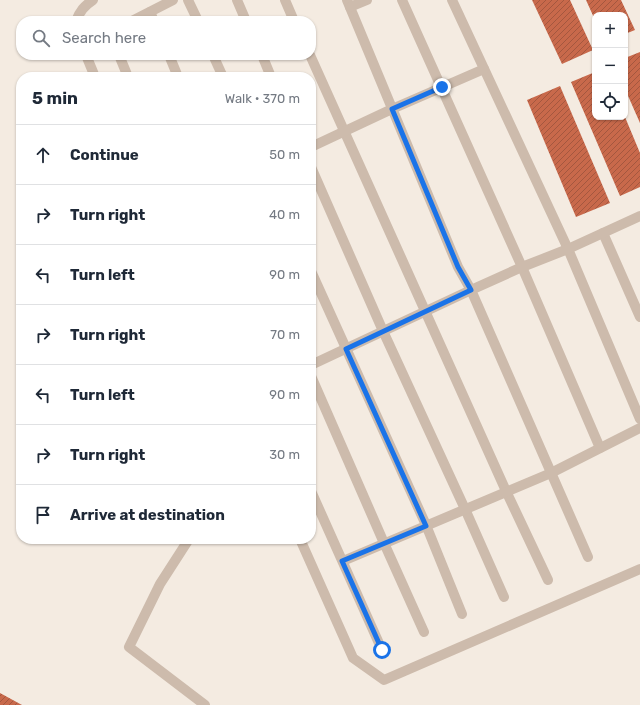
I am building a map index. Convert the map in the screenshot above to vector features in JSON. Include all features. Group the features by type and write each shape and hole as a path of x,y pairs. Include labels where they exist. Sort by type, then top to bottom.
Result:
{"lane":[{"path":"78,16 85,6 93,0"},
{"path":"152,16 173,0"},
{"path":"188,0 196,16"},
{"path":"237,0 244,16"},
{"path":"285,0 292,16"},
{"path":"367,0 348,4 458,267 471,290 588,557"},
{"path":"402,0 522,267 600,448"},
{"path":"452,0 568,249 640,420"},
{"path":"88,60 92,72"},
{"path":"121,60 126,72"},
{"path":"171,60 176,72"},
{"path":"215,60 221,72"},
{"path":"264,60 269,72"},
{"path":"312,60 506,491 548,580"},
{"path":"316,145 392,109 484,69"},
{"path":"316,178 383,331 504,597"},
{"path":"316,363 471,290 522,267 568,249 640,216"},
{"path":"603,233 640,317"},
{"path":"316,282 426,526 462,614"},
{"path":"316,387 424,632"},
{"path":"342,561 550,473 640,428"},
{"path":"316,502 382,650"},
{"path":"186,544 160,584 129,647 206,705"},
{"path":"302,544 353,658 384,680 640,569"}],"building":[{"path":"532,0 570,0 592,50 562,64"},
{"path":"586,0 621,0 627,12 592,12 592,13"},
{"path":"628,15 635,30 628,33"},
{"path":"640,52 640,123 628,96 628,57"},
{"path":"592,73 592,120 626,120 640,153 640,187 620,196 571,82"},
{"path":"560,86 610,203 576,217 527,100"},
{"path":"0,693 22,705 0,705"}],"route":[{"path":"382,650 342,561 426,526 346,349 471,290 458,267 392,109 442,87"}]}
